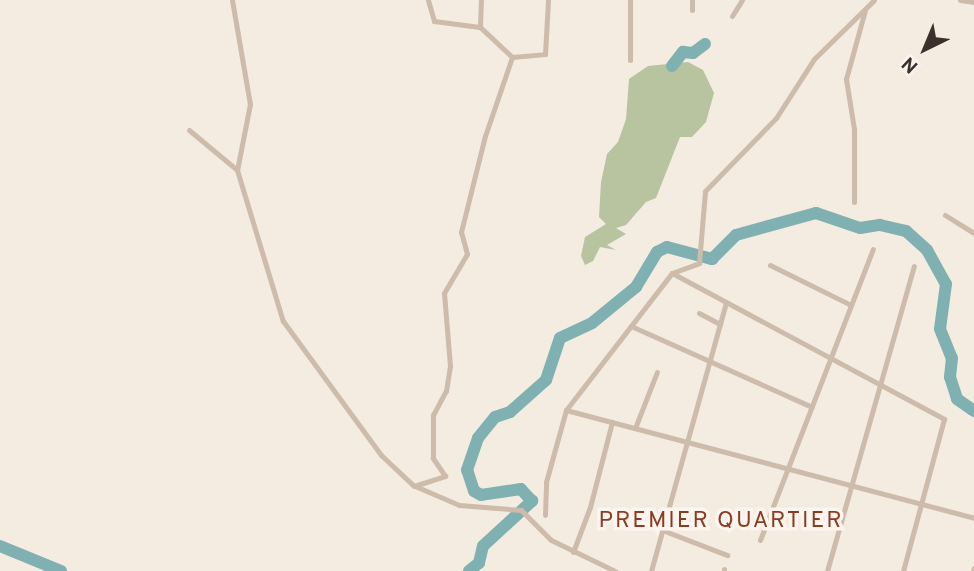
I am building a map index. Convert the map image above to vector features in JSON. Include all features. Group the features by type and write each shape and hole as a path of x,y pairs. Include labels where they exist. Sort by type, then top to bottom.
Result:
{"street":[{"path":"232,0 250,104 237,170 283,321 381,455 414,486 459,505 521,510 551,540 615,571"},
{"path":"428,0 434,21 480,27 512,57 545,54 548,0"},
{"path":"480,27 481,0"},
{"path":"630,0 630,60"},
{"path":"692,0 692,10"},
{"path":"732,16 742,0"},
{"path":"545,515 546,482 566,410 672,273 699,263 702,254 705,191 782,110 814,59 874,0"},
{"path":"960,0 974,2"},
{"path":"854,202 854,129 846,79 864,10"},
{"path":"414,486 445,476 433,458 433,415 446,391 450,366 444,293 467,254 461,232 485,136 512,57"},
{"path":"190,130 237,170"},
{"path":"946,215 974,233"},
{"path":"760,540 873,248"},
{"path":"770,265 851,305"},
{"path":"827,571 914,266"},
{"path":"672,273 944,419 903,571"},
{"path":"651,571 726,302"},
{"path":"699,313 720,324"},
{"path":"631,326 812,407"},
{"path":"635,428 657,372"},
{"path":"566,410 974,518"},
{"path":"573,552 590,507 612,422"},
{"path":"662,530 727,555"}],"green space":[{"path":"688,62 703,70 714,93 706,122 692,137 680,137 656,198 646,202 626,225 616,228 626,234 607,245 616,250 600,247 593,261 585,265 581,256 585,237 606,224 599,217 601,182 607,154 618,142 626,119 629,79 648,66"}],"waterway":[{"path":"672,66 683,52 693,53 705,44"},
{"path":"469,571 479,563 483,546 532,501 521,489 481,495 474,491 467,470 478,438 495,417 510,412 546,380 560,338 592,323 636,287 657,252 667,247 712,259 736,235 816,213 860,228 880,225 906,231 927,250 946,284 940,329 952,358 950,377 957,399 974,411"},
{"path":"0,546 61,571"}],"district":[{"name":"PREMIER QUARTIER","path":"721,522"}]}
